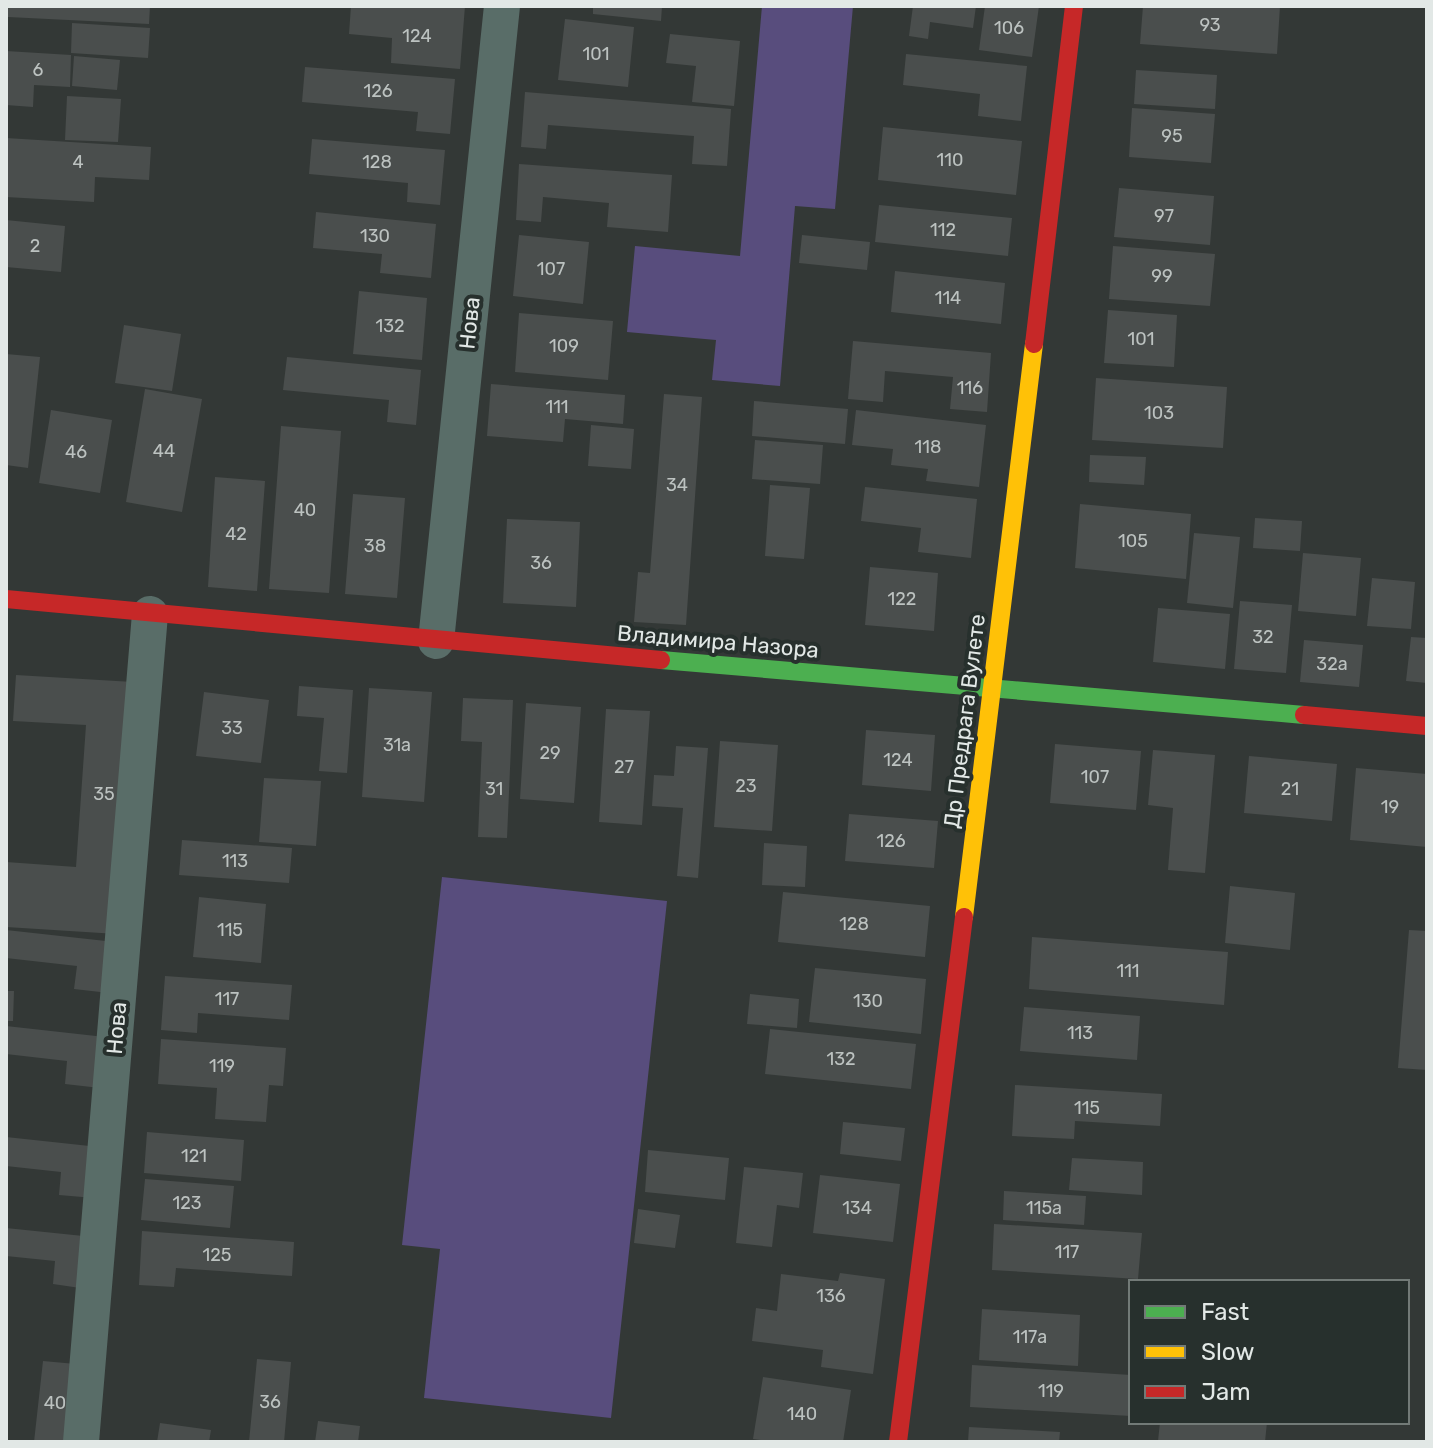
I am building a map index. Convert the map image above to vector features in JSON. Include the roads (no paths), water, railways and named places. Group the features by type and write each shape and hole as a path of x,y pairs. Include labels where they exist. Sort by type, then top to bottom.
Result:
{"street":[{"name":"Нова","path":"436,641 502,6"},
{"name":"Др Предрага Вулете","path":"898,1442 1074,6"},
{"name":"Владимира Назора","path":"6,599 436,641 1427,726"},
{"name":"Нова","path":"81,1442 150,614"}]}
